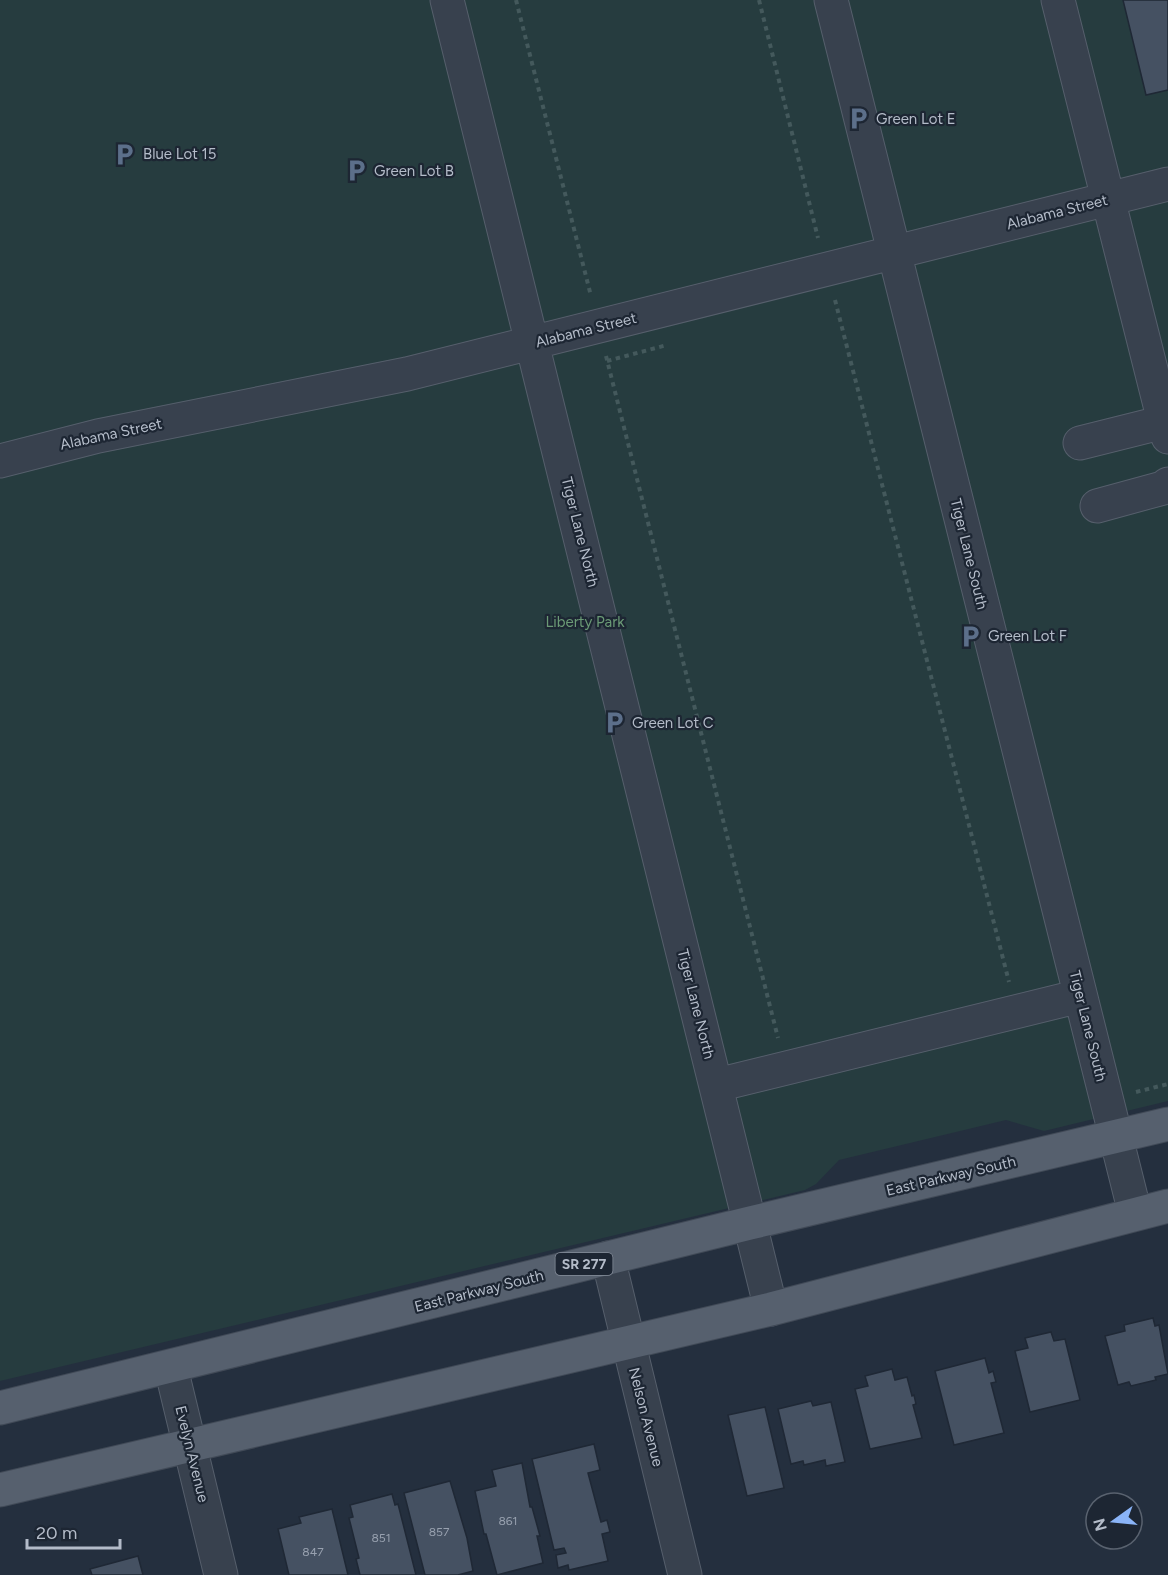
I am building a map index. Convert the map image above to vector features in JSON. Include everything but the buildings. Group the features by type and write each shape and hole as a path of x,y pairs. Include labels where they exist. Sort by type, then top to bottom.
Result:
{"main road":[{"name":"East Parkway South","path":"0,1408 171,1368 750,1223 1168,1124"},
{"path":"0,1490 771,1309 1168,1206"}],"street":[{"name":"Tiger Lane North","path":"447,0 771,1309"},
{"name":"Tiger Lane South","path":"831,0 1135,1213"},
{"path":"1058,0 1166,429 1080,443"},
{"name":"Alabama Street","path":"0,461 98,436 407,375 1168,184"},
{"path":"1097,506 1163,488 1168,484"},
{"path":"717,1085 1080,996"},
{"name":"Nelson Avenue","path":"608,1258 685,1575"},
{"name":"Evelyn Avenue","path":"171,1368 221,1575"}],"path":[{"path":"516,0 786,1068"},
{"path":"759,0 1010,988"},
{"path":"1126,1094 1168,1084"}],"green space":[{"name":"Liberty Park","path":"0,0 1168,0 1168,1101 1044,1131 1006,1120 839,1160 816,1184 805,1190 0,1381"}],"place":[{"name":"Green Lot E","path":"858,119"},
{"name":"Blue Lot 15","path":"125,154"},
{"name":"Green Lot B","path":"356,171"},
{"name":"Green Lot F","path":"970,636"},
{"name":"Green Lot C","path":"614,723"}]}
